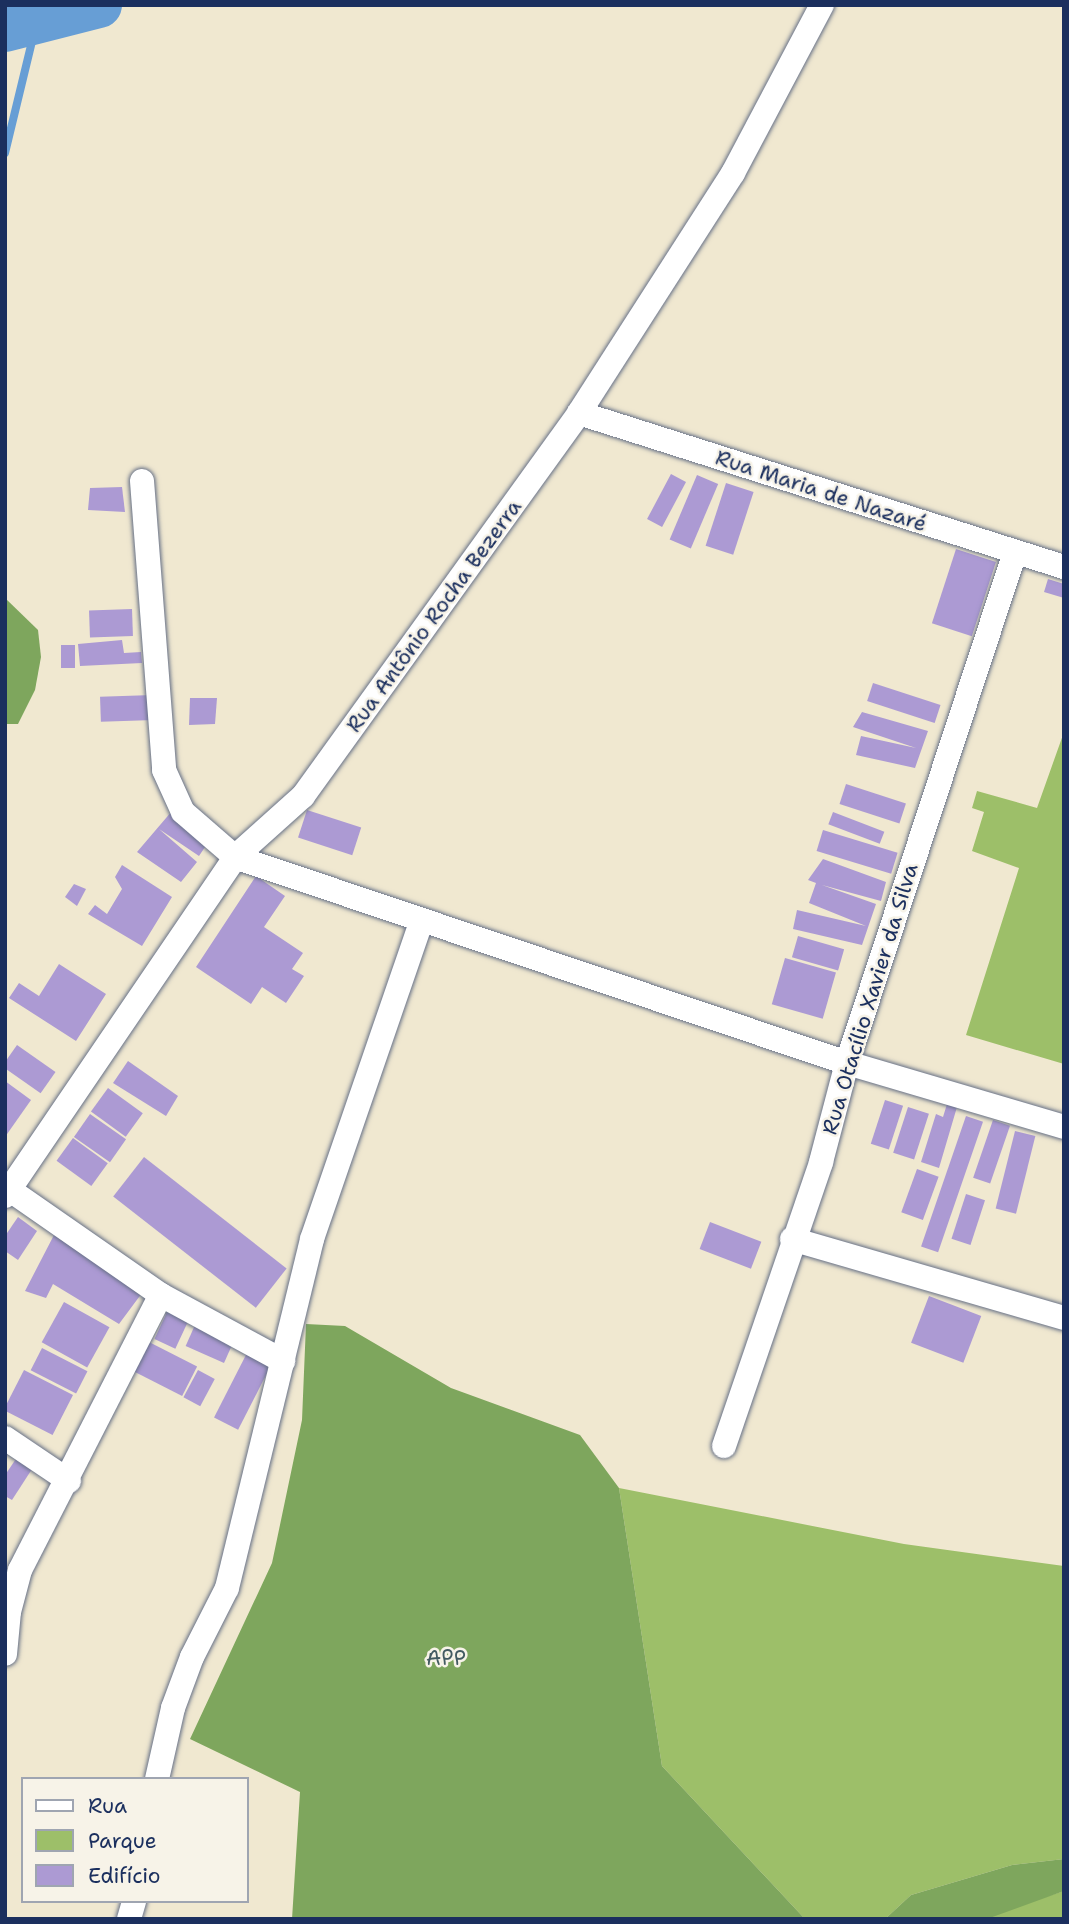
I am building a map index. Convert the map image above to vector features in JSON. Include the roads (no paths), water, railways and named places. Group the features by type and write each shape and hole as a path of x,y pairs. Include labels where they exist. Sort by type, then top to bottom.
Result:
{"street":[{"name":"Rua Antônio Rocha Bezerra","path":"7,1193 235,857 303,796 579,413 733,173 822,5"},
{"name":"Rua Maria de Nazaré","path":"579,413 1064,567"},
{"path":"142,481 164,770 183,813 235,857 847,1063 1064,1127"},
{"name":"Rua Otacílio Xavier da Silva","path":"724,1446 792,1239 821,1162 847,1063 1015,552"},
{"path":"157,1777 173,1709 192,1657 227,1588 312,1239 422,922"},
{"path":"7,1193 161,1295 283,1361"},
{"path":"792,1239 1064,1318"},
{"path":"5,1654 9,1612 20,1570 69,1481 161,1295"},
{"path":"5,1438 69,1481"}],"waterway":[{"path":"5,29 99,5"},
{"path":"5,153 37,21"}],"park label":[{"name":"APP","path":"446,1658"}]}
